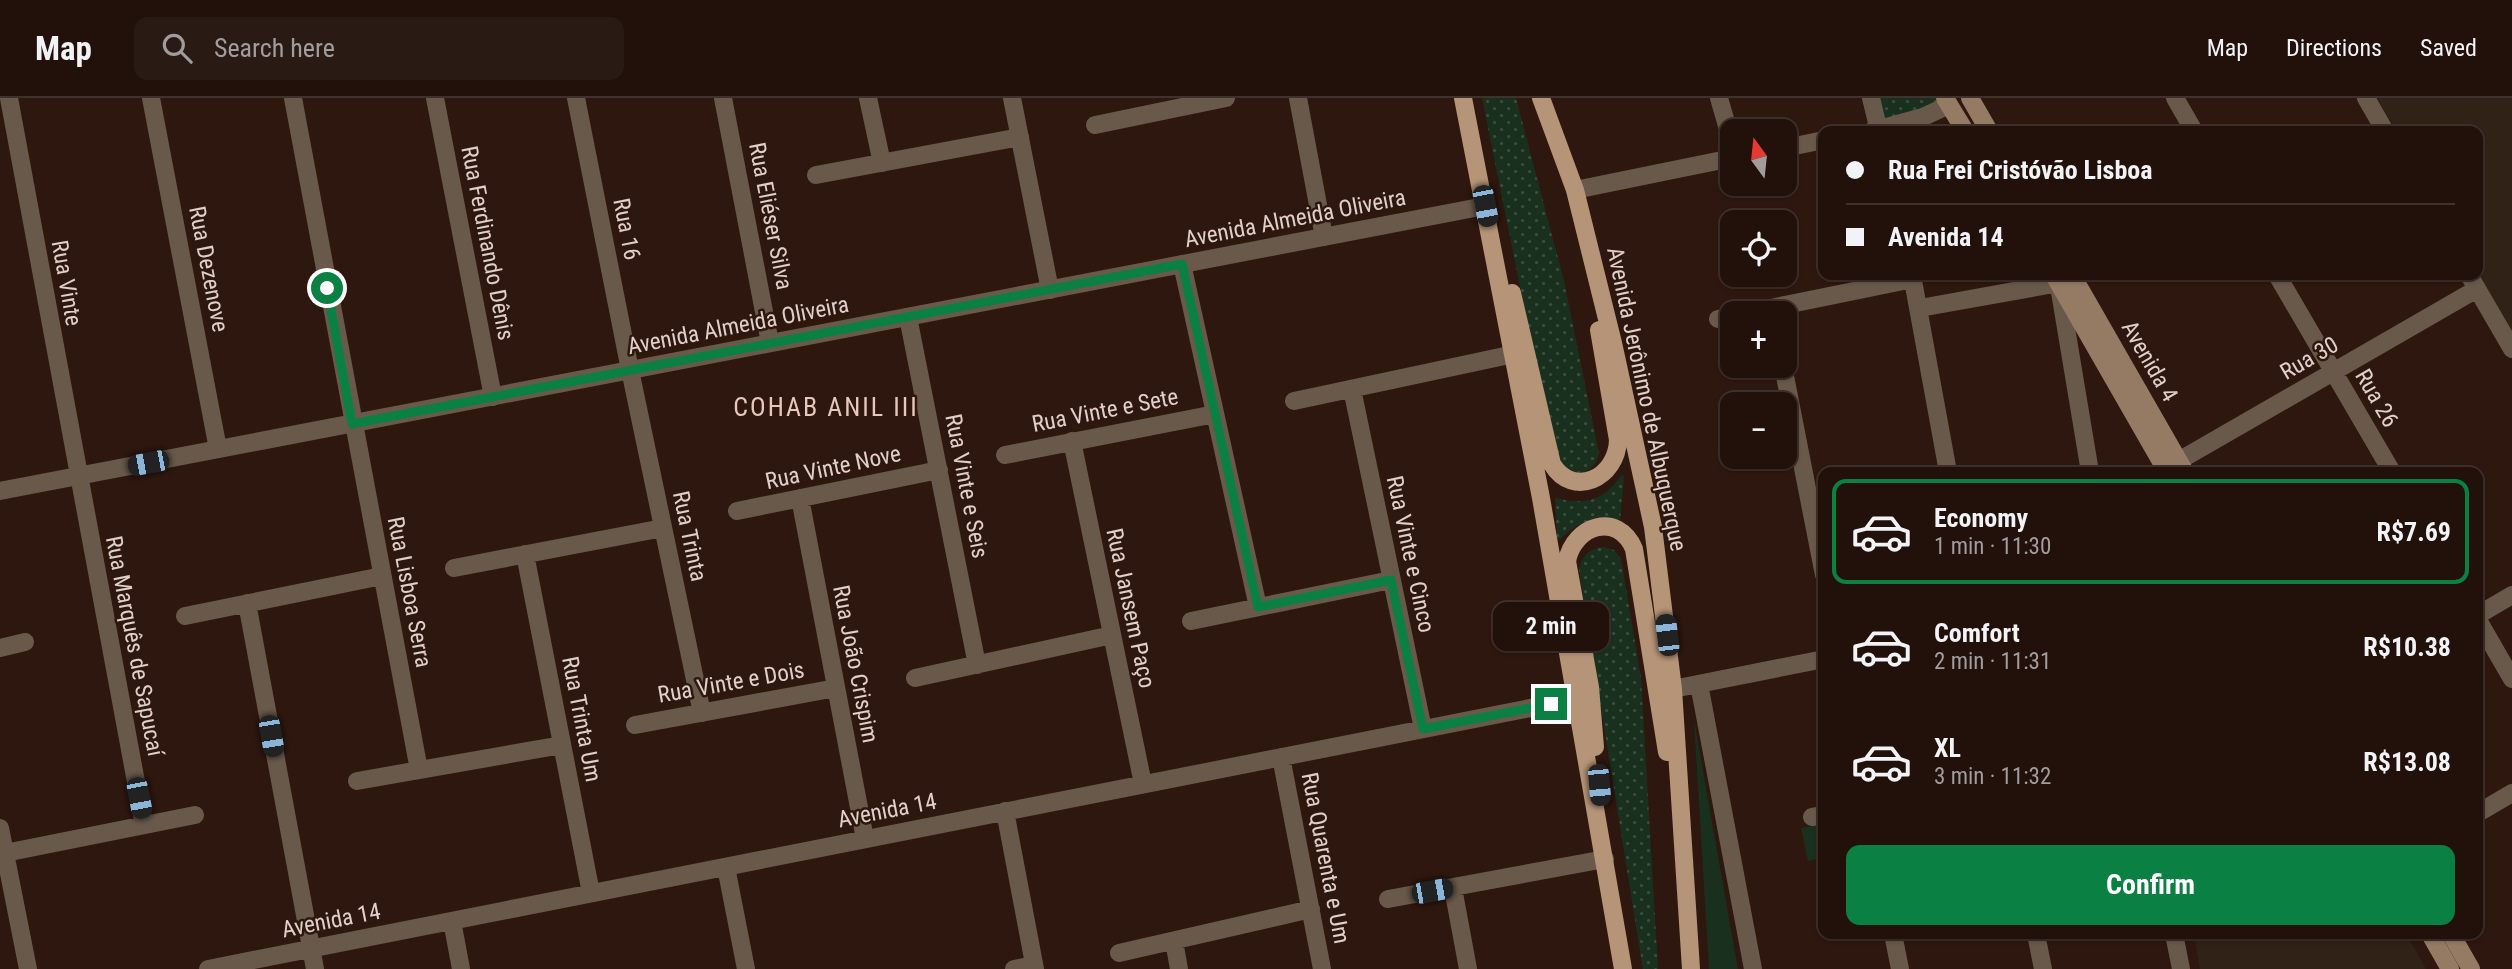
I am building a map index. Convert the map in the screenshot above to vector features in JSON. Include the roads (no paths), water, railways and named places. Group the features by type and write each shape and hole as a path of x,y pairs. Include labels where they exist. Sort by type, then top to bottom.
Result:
{"main road":[{"path":"1463,98 1514,354 1623,969"},
{"name":"Avenida Jerônimo de Albuquerque","path":"1541,98 1575,190 1648,497 1673,689 1691,969"},
{"path":"1970,98 1986,126"},
{"path":"1952,100 1963,126"},
{"path":"1485,206 1519,317 1552,464 1563,477 1586,480 1600,476 1609,469 1615,459 1618,440 1575,190"},
{"name":"Avenida 4","path":"2066,280 2173,467"},
{"path":"1605,859 1590,687 1567,561 1570,548 1578,537 1589,530 1606,526 1625,533 1634,549 1687,891"},
{"path":"2433,939 2450,969"},
{"path":"2454,939 2471,969"}],"street":[{"name":"Rua Vinte","path":"9,98 78,477"},
{"name":"Rua Dezenove","path":"151,98 219,449"},
{"name":"Rua Lisboa Serra","path":"293,98 419,770"},
{"name":"Rua Ferdinando Dênis","path":"435,98 493,397"},
{"name":"Rua 16","path":"576,98 630,370"},
{"name":"Rua Eliéser Silva","path":"723,98 770,343"},
{"path":"868,98 882,163"},
{"path":"1012,98 1050,290"},
{"path":"1095,125 1158,105 1226,98"},
{"path":"1298,98 1324,237"},
{"path":"1719,98 1725,119"},
{"path":"1871,98 1876,126"},
{"path":"2175,98 2191,126"},
{"path":"2366,98 2382,126"},
{"path":"1893,126 1923,117 1952,100"},
{"path":"816,175 1020,137"},
{"path":"1797,146 1818,142"},
{"path":"1575,190 1720,160"},
{"name":"Avenida Almeida Oliveira","path":"0,491 1485,206"},
{"path":"1182,264 1258,607"},
{"path":"1797,305 1901,280"},
{"path":"1914,280 1947,467"},
{"path":"1920,308 2050,280"},
{"path":"2064,280 2089,467"},
{"name":"Rua 26","path":"2280,280 2389,467"},
{"path":"2473,282 2512,349"},
{"name":"Rua 30","path":"2177,467 2334,372 2473,282"},
{"name":"Rua Vinte e Seis","path":"908,317 977,665"},
{"path":"1294,401 1514,354"},
{"name":"Rua Trinta","path":"630,370 702,713"},
{"path":"1785,378 1818,544"},
{"name":"Rua Vinte e Cinco","path":"1352,389 1423,729"},
{"name":"Rua Vinte e Sete","path":"1005,454 1215,414"},
{"name":"Rua Jansem Paço","path":"1072,441 1143,784"},
{"name":"Rua Vinte Nove","path":"737,511 939,470"},
{"name":"Rua Marquês de Sapucaí","path":"78,477 144,825"},
{"name":"Rua João Crispim","path":"800,498 864,839"},
{"path":"454,568 663,527"},
{"name":"Rua Trinta Um","path":"525,554 591,893"},
{"path":"185,616 382,576"},
{"path":"1191,621 1391,580"},
{"path":"2483,612 2512,595"},
{"path":"247,603 315,969"},
{"path":"2483,629 2512,679"},
{"path":"915,678 1112,635"},
{"path":"0,648 25,642"},
{"path":"1673,689 1818,660"},
{"path":"1699,684 1753,969"},
{"name":"Rua Vinte e Dois","path":"635,725 836,688"},
{"name":"Avenida 14","path":"208,969 1576,699"},
{"path":"357,781 562,745"},
{"name":"Rua Quarenta e Um","path":"1281,757 1322,969"},
{"path":"2483,810 2512,793"},
{"path":"1005,811 1034,967 1014,969"},
{"path":"5,853 195,815"},
{"path":"0,828 28,969"},
{"path":"1388,899 1605,859"},
{"path":"726,867 746,969"},
{"path":"1453,888 1468,969"},
{"path":"1119,953 1311,909"},
{"path":"452,921 461,969"},
{"path":"1894,939 1900,969"},
{"path":"2037,939 2043,969"},
{"path":"2176,939 2181,969"},
{"path":"1174,941 1179,969"}],"district":[{"name":"COHAB ANIL III","path":"826,407"}]}
